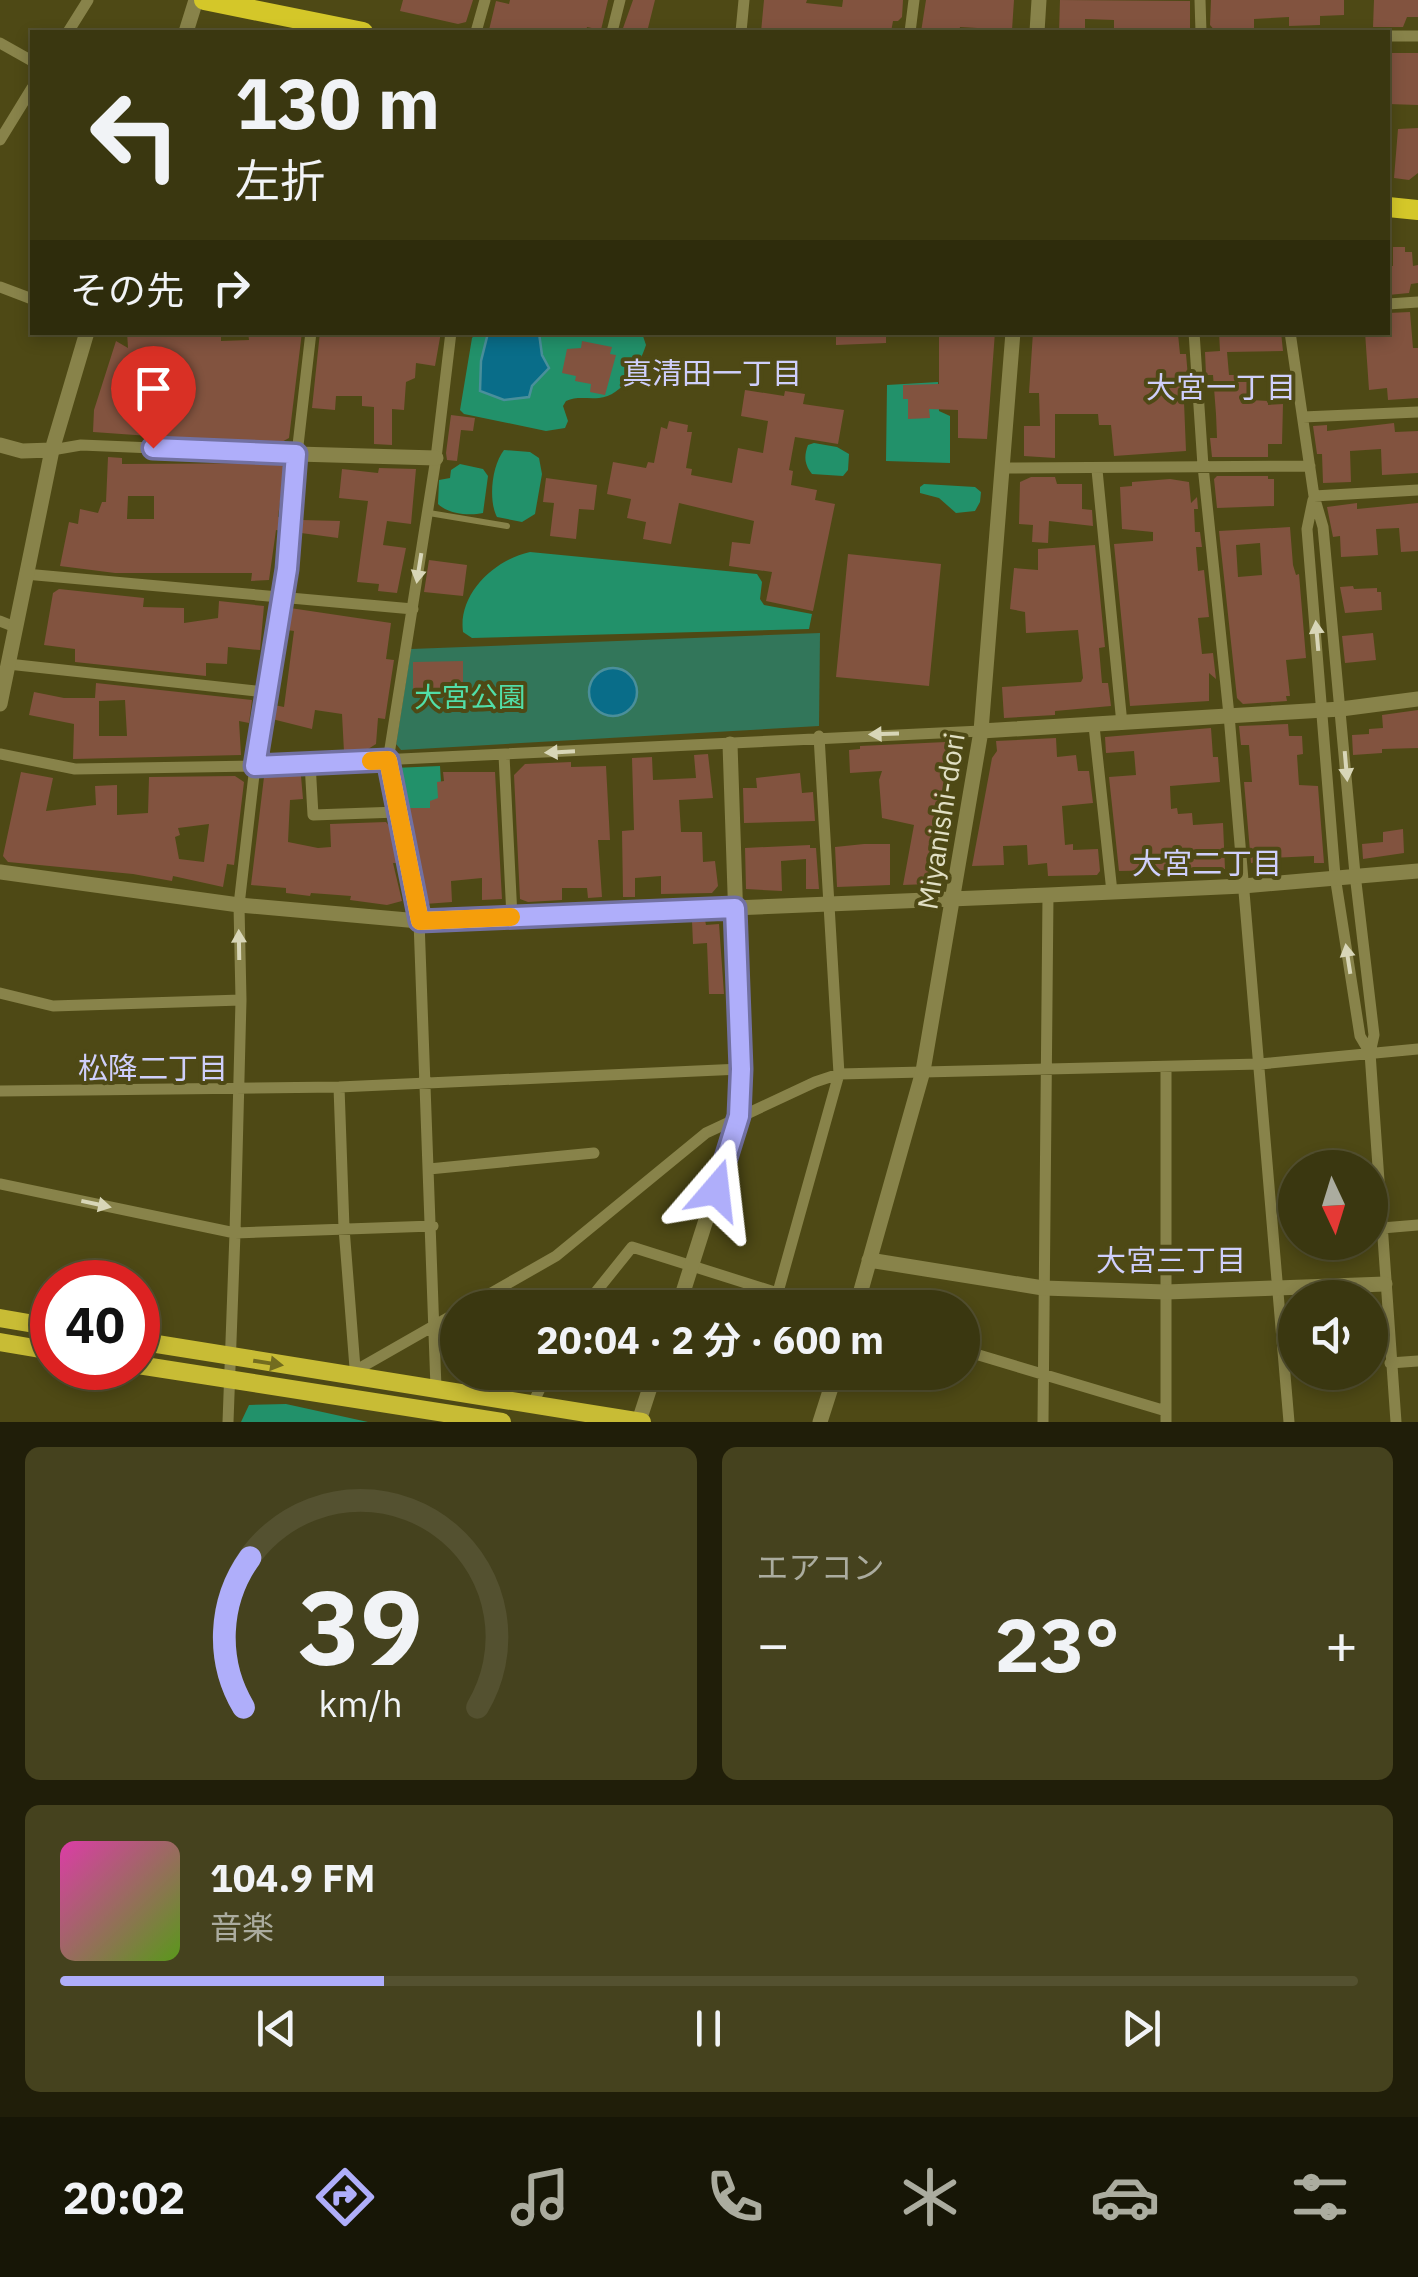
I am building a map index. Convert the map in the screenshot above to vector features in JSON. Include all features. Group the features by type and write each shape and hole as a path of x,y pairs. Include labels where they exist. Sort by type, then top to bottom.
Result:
{"highway":[{"path":"204,0 244,4 354,30"},
{"path":"1390,207 1418,210"}],"main road":[{"path":"0,1318 30,1323"},
{"path":"0,1342 30,1347"},
{"path":"160,1346 353,1372 640,1422"},
{"path":"160,1369 502,1422"}],"street":[{"path":"69,30 88,0"},
{"path":"187,30 196,0"},
{"path":"477,30 486,0"},
{"path":"612,30 620,0"},
{"path":"740,30 744,0"},
{"path":"910,30 914,0"},
{"path":"1036,30 1039,0"},
{"path":"1200,0 1201,30"},
{"path":"1390,36 1418,36"},
{"path":"0,43 30,61"},
{"path":"0,140 30,91"},
{"path":"0,287 30,298"},
{"path":"1390,304 1418,302"},
{"path":"0,704 8,664 8,624 25,574 52,450 86,335"},
{"path":"228,1422 240,1000 238,905 255,766 284,595 312,335"},
{"path":"436,1388 420,921 388,760 436,458 450,335"},
{"name":"Miyanishi-dori","path":"861,1290 924,1071 982,731 1014,335"},
{"path":"1194,335 1279,1280"},
{"path":"1290,335 1314,496 1323,527 1354,874 1374,1035 1370,1053 1377,1150"},
{"path":"1304,417 1418,412"},
{"path":"0,444 22,450 81,446 436,458"},
{"path":"1003,468 1310,466"},
{"path":"1097,470 1122,724"},
{"path":"1314,496 1418,490"},
{"path":"1314,496 1307,528 1335,876 1360,1036 1370,1053"},
{"path":"25,574 413,608"},
{"path":"8,664 266,692"},
{"path":"0,754 75,769 310,764 730,744 819,736 1094,726 1342,709 1418,699"},
{"path":"1094,726 1112,892"},
{"path":"779,1290 839,1074 819,736"},
{"path":"684,1290 739,1116 741,1069 730,744"},
{"path":"504,755 512,917"},
{"path":"310,764 314,814 398,812"},
{"path":"0,872 238,905 420,921 1243,886 1418,871"},
{"path":"1043,1422 1048,895"},
{"path":"0,994 54,1006 240,1000"},
{"path":"496,1290 556,1256 706,1133 839,1074 1260,1064 1418,1048"},
{"path":"980,1355 1166,1416 1166,1067"},
{"path":"0,1090 339,1087 741,1069"},
{"path":"339,1087 353,1372 440,1322"},
{"path":"429,1169 594,1153"},
{"path":"0,1184 234,1232 432,1226"},
{"path":"1388,1228 1418,1225"},
{"path":"597,1290 632,1246 772,1290"},
{"path":"870,1260 1044,1288 1278,1290"},
{"path":"1388,1331 1396,1422"},
{"path":"1390,1363 1418,1361"},
{"path":"533,1404 540,1390"},
{"path":"640,1422 650,1390"},
{"path":"820,1422 830,1390"},
{"path":"1287,1390 1289,1422"}],"lane":[{"path":"428,512 507,526"}],"green space":[{"path":"643,335 646,345 623,386 608,396 566,401 565,428 546,431 460,410 472,338"},
{"path":"938,382 939,411 950,416 950,463 886,461 887,385"},
{"path":"808,445 837,447 849,454 848,470 843,476 812,474 805,456"},
{"path":"504,450 530,452 539,458 542,474 535,514 522,522 497,517 494,510 494,473"},
{"path":"460,464 483,469 488,476 483,513 459,513 438,504 439,480 450,478 451,470"},
{"path":"924,484 975,487 981,492 980,502 975,511 956,513 939,498 920,493"},
{"path":"530,552 757,574 762,582 760,599 764,605 812,614 809,629 472,638 463,632 466,605 481,581 504,563"},
{"name":"大宮公園","path":"820,633 819,726 401,750 396,744 411,649"},
{"path":"440,766 443,817 418,808 398,812 394,768"},
{"path":"286,1404 368,1422 241,1422 249,1405"}],"water":[{"path":"488,335 539,335 542,355 549,368 532,386 529,397 504,400 480,391"},
{"path":"613,668 630,675 637,692 630,709 613,716 596,709 589,692 596,675"}],"building":[{"path":"403,0 473,0 466,22 458,24 400,11"},
{"path":"510,0 608,0 601,30 489,30 496,1 509,4"},
{"path":"633,0 655,0 648,30 622,30"},
{"path":"764,0 807,0 806,3 842,7 843,0 903,0 902,17 893,21 891,30 761,30"},
{"path":"926,0 1014,0 1012,30 921,30"},
{"path":"1060,0 1190,1 1190,30 1114,30 1114,20 1085,19 1085,30 1059,30"},
{"path":"1211,0 1344,0 1344,15 1320,16 1320,25 1289,26 1289,17 1254,19 1254,30 1214,30 1210,25"},
{"path":"1374,0 1418,0 1418,17 1407,17 1403,27 1373,27"},
{"path":"1390,53 1418,53 1418,105 1390,104"},
{"path":"1418,128 1418,173 1409,180 1394,178 1398,129"},
{"path":"1393,247 1405,247 1405,252 1412,252 1413,266 1418,265 1418,283 1411,284 1409,293 1390,295"},
{"path":"1410,312 1413,348 1418,348 1418,398 1388,400 1387,388 1369,390 1365,335 1390,335 1390,313"},
{"path":"127,335 221,335 221,341 249,340 248,335 302,335 289,438 278,444 93,432 94,410 116,341 128,348"},
{"path":"320,335 440,335 435,366 416,363 415,378 406,382 404,410 392,409 392,445 374,444 374,407 362,406 362,396 336,396 335,410 312,408"},
{"path":"836,335 886,335 886,343 836,345"},
{"path":"939,335 995,335 987,439 958,438 958,410 929,409 930,418 908,419 903,385 939,384"},
{"path":"1033,335 1178,335 1180,354 1186,354 1188,377 1183,377 1186,451 1114,456 1111,425 1099,425 1098,414 1055,414 1055,458 1024,456 1024,426 1040,426 1039,393 1029,393"},
{"path":"1219,335 1281,335 1283,351 1227,352 1229,375 1247,375 1251,400 1283,404 1282,444 1268,444 1268,457 1212,457 1210,438 1217,438 1216,414 1213,375 1206,375 1205,352 1220,351"},
{"path":"582,341 612,347 610,354 616,355 605,395 590,392 591,384 562,373 567,349 581,348"},
{"path":"745,390 784,396 785,391 805,394 803,404 844,410 838,444 795,437 789,470 793,471 791,485 817,490 815,500 835,504 813,611 766,601 772,572 729,566 732,542 750,544 754,521 679,503 671,544 643,539 646,522 627,518 631,499 607,494 613,462 646,468 648,462 654,463 661,427 667,429 669,421 688,425 687,432 692,432 686,468 692,469 691,475 732,483 738,448 763,453 768,421 741,416"},
{"path":"451,415 475,418 473,431 461,430 457,461 447,460 446,453"},
{"path":"1394,423 1395,432 1418,431 1418,473 1382,475 1381,449 1350,451 1351,482 1323,483 1322,454 1317,454 1313,426 1327,425 1327,431"},
{"path":"108,457 122,458 122,464 282,463 278,517 283,517 282,531 276,530 269,580 251,581 252,573 115,573 60,566 69,522 78,524 80,509 98,513 102,502 106,502","holes":["128,496 154,496 154,519 127,519"]},
{"path":"379,468 416,469 411,524 387,521 383,545 406,548 397,593 378,591 379,584 357,582 368,501 339,498 342,469 378,473"},
{"path":"1217,476 1274,479 1274,506 1217,508"},
{"path":"1031,477 1055,477 1057,484 1082,484 1082,509 1092,510 1093,526 1049,521 1048,543 1032,542 1033,525 1019,524 1020,482"},
{"path":"546,478 597,485 594,510 579,509 576,539 550,536 554,503 543,502"},
{"path":"1132,482 1189,482 1191,503 1197,497 1195,532 1200,532 1202,547 1196,547 1198,571 1204,570 1209,617 1198,618 1202,654 1213,653 1216,679 1209,673 1209,701 1130,706 1114,544 1153,541 1153,532 1122,529 1120,487 1132,486"},
{"path":"1357,503 1357,509 1418,503 1418,551 1401,552 1399,528 1376,529 1378,555 1341,557 1340,536 1333,537 1327,507"},
{"path":"302,520 340,521 338,538 301,533"},
{"path":"1290,527 1293,565 1296,575 1299,574 1306,658 1286,660 1290,696 1286,696 1287,701 1243,704 1237,698 1219,531","holes":["1260,543 1262,575 1238,577 1236,545"]},
{"path":"1095,545 1105,647 1099,648 1102,683 1108,683 1111,706 1004,718 1002,687 1081,682 1083,678 1078,630 1026,633 1025,612 1010,609 1014,568 1038,570 1038,549"},
{"path":"848,554 941,564 929,686 836,677"},
{"path":"429,560 467,565 463,596 424,592"},
{"path":"1340,587 1377,588 1381,592 1382,610 1345,613"},
{"path":"59,589 144,598 143,607 184,608 184,623 218,618 219,601 264,606 260,650 228,647 227,664 206,663 206,676 75,662 75,649 44,645 53,593"},
{"path":"290,608 391,623 386,659 394,660 385,719 378,718 376,744 365,751 344,752 342,714 315,710 312,729 272,719 274,705 284,707 294,631 287,630"},
{"path":"1373,633 1376,660 1345,663 1342,636"},
{"path":"463,661 463,692 413,692 413,662"},
{"path":"96,683 252,700 249,723 239,721 241,755 73,759 74,724 29,715 34,692 64,698 95,698","holes":["125,700 127,736 99,736 99,701"]},
{"path":"1418,710 1418,748 1353,755 1352,735 1383,728 1382,715"},
{"path":"1288,724 1289,736 1302,736 1303,754 1297,755 1299,785 1318,786 1324,863 1314,863 1314,856 1268,858 1268,862 1251,863 1244,782 1252,782 1249,745 1241,745 1239,726"},
{"path":"1211,728 1220,782 1170,786 1171,809 1177,808 1178,814 1192,813 1193,825 1223,823 1225,869 1119,871 1109,777 1136,775 1134,751 1106,753 1105,737"},
{"path":"1056,738 1057,757 1076,755 1078,771 1089,771 1093,803 1062,806 1065,845 1073,844 1073,850 1098,849 1100,871 1097,875 1048,876 1047,863 1028,865 1027,845 1003,846 1004,865 972,866 996,741"},
{"path":"957,744 933,877 928,884 903,885 914,825 882,818 882,771 850,773 849,750 860,746"},
{"path":"708,754 713,798 679,800 681,832 702,832 703,862 715,861 718,886 712,893 661,894 661,876 635,878 635,897 623,897 622,831 634,830 632,758 652,757 653,780 696,778 694,755"},
{"path":"571,762 571,767 606,766 610,840 598,840 602,897 588,898 587,888 562,888 562,900 528,902 520,899 514,775 525,764"},
{"path":"21,772 53,778 46,811 96,805 95,786 117,785 117,815 148,813 149,777 235,776 244,782 234,865 227,864 223,887 173,876 172,881 8,862 3,856","holes":["209,824 204,862 179,859 175,837 180,835 178,828"]},
{"path":"443,772 495,772 502,899 482,900 482,878 451,881 452,902 425,904 407,808 430,808 430,801 438,798 437,782 444,781"},
{"path":"800,773 802,793 813,792 815,821 744,823 743,788 757,788 756,778"},
{"path":"301,776 303,799 290,800 288,842 331,847 330,824 386,822 391,828 398,863 393,863 402,901 387,905 350,900 351,896 310,896 286,893 286,888 251,885 264,777"},
{"path":"1403,829 1404,853 1363,859 1362,844 1383,842 1383,832"},
{"path":"890,844 890,885 837,887 835,847"},
{"path":"745,848 816,848 819,889 806,889 806,859 781,861 782,891 746,889"},
{"path":"705,920 706,925 719,924 724,994 709,994 707,943 693,944 692,921"}],"slow traffic":[{"path":"371,761 388,760 420,921 511,917"}],"district":[{"name":"真清田一丁目","path":"712,374"},
{"name":"大宮一丁目","path":"1221,388"},
{"name":"大宮二丁目","path":"1207,864"},
{"name":"松降二丁目","path":"153,1069"},
{"name":"大宮三丁目","path":"1171,1261"}],"route":[{"path":"153,448 296,454 284,595 255,766 388,760 420,921 735,908 739,1116 716,1190"}]}
